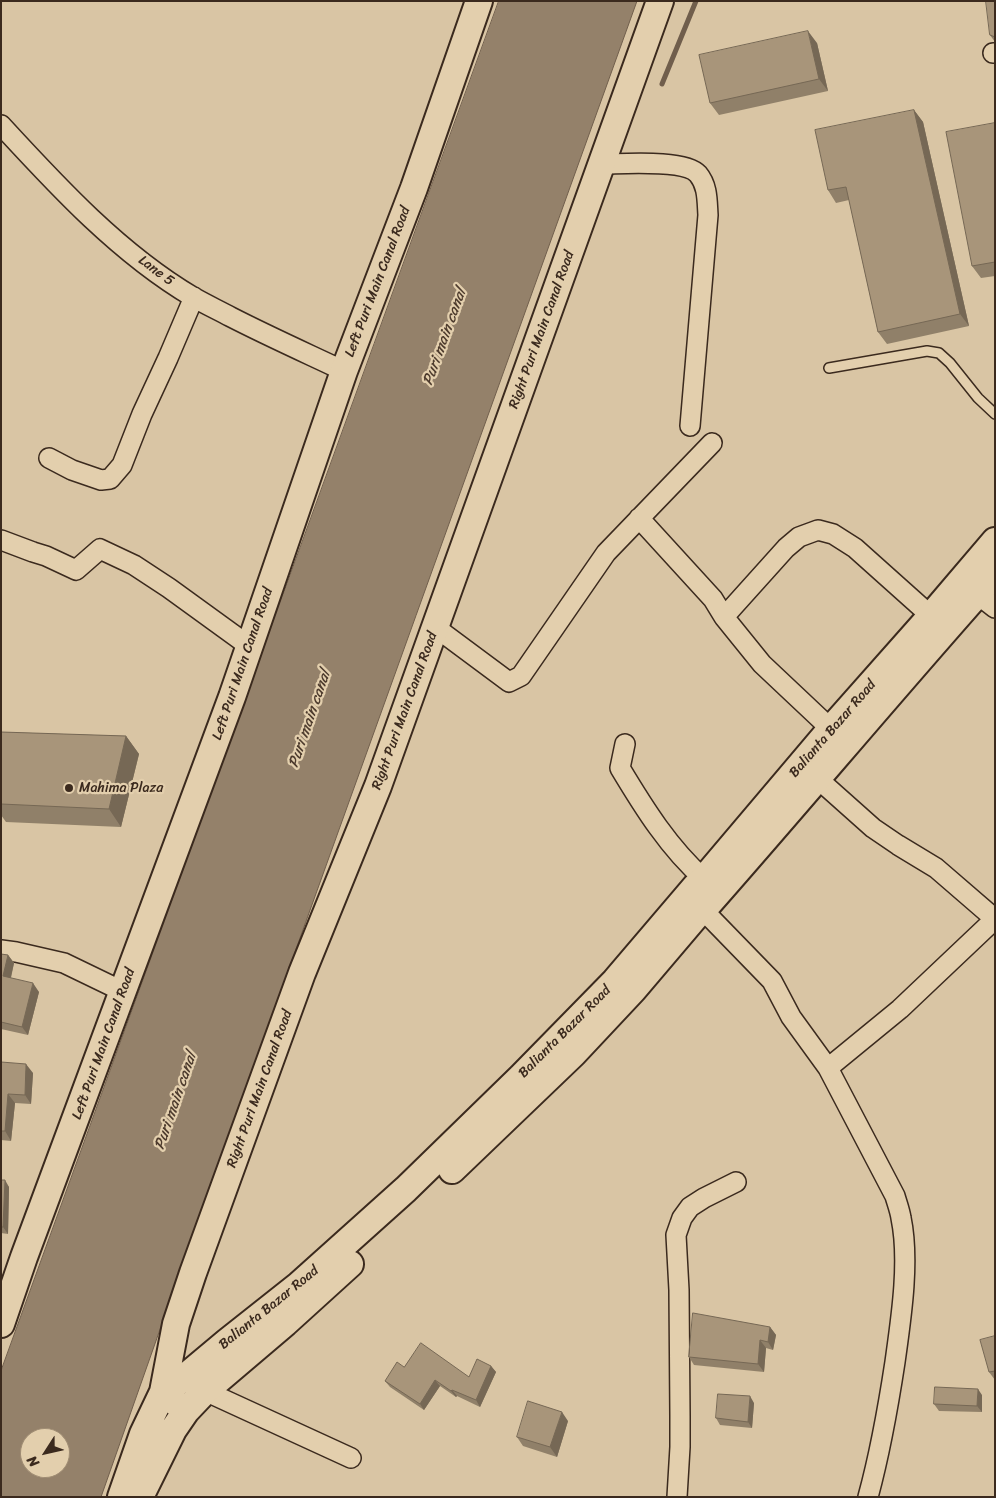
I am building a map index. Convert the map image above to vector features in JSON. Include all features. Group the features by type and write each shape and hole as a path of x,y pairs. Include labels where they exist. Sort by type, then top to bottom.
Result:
{"street":[{"name":"Left Puri Main Canal Road","path":"1,1324 232,697 344,371 414,188 479,1"},
{"name":"Right Puri Main Canal Road","path":"164,1392 176,1324 193,1273 299,982 378,786 660,1"},
{"name":"Lane 5","path":"1,125 53,181 102,228 154,271 194,298 344,371"},
{"path":"602,164 669,164 683,166 696,172 703,182 708,215 690,426"},
{"path":"49,458 72,470 101,480 110,478 116,472 122,464 142,414 194,298"},
{"path":"435,627 509,682 522,676 606,553 712,443"},
{"path":"639,518 713,599 724,617 762,664 831,729"},
{"path":"724,617 786,548 799,537 818,530 834,534 855,548 931,616"},
{"path":"1,540 46,556 76,570 100,549 141,570 249,646"},
{"name":"Balianta Bazar Road","path":"121,1497 143,1434 164,1392 299,1285 406,1189 522,1076 615,981 995,541"},
{"name":"Balianta Bazar Road","path":"140,1497 173,1430 186,1411 340,1273 573,1054 634,990 695,917 818,779 932,645 986,601 995,574"},
{"path":"625,744 620,768 639,800 661,831 689,866 704,879"},
{"path":"818,779 873,828 936,868 995,919 900,1009 828,1068"},
{"path":"703,910 772,981 791,1017 828,1068 895,1196 902,1218 903,1290 889,1404 868,1497"},
{"path":"1,950 64,963 124,992"},
{"path":"677,1497 680,1424 679,1290 676,1235 682,1218 690,1207 736,1182"},
{"path":"164,1392 186,1411"},
{"path":"205,1392 351,1458"}],"lane":[{"path":"829,368 927,351 939,353 950,363 978,398 995,414"}],"water":[{"name":"Puri main canal","path":"499,1 637,1 195,1230 101,1497 1,1497 1,1371"}],"building":[{"path":"986,1 995,1 995,37 990,35"},
{"path":"808,31 819,79 710,103 699,55"},
{"path":"914,110 960,314 878,332 846,187 828,190 815,130"},
{"path":"995,123 995,262 972,266 946,132"},
{"name":"Mahima Plaza","path":"1,732 126,736 109,809 1,804"},
{"path":"1,954 8,955 3,976 33,983 22,1027 1,1022"},
{"path":"1,1062 26,1064 25,1095 8,1094 5,1131 1,1131"},
{"path":"1,1180 5,1180 3,1227 1,1227"},
{"path":"693,1313 770,1327 768,1342 760,1340 758,1364 689,1357"},
{"path":"995,1336 995,1371 989,1372 980,1340"},
{"path":"421,1343 469,1377 477,1359 491,1366 476,1400 451,1391 435,1380 420,1404 385,1381 397,1362 404,1367"},
{"path":"935,1387 978,1389 977,1406 934,1404"},
{"path":"718,1394 750,1396 748,1422 716,1418"},
{"path":"528,1401 562,1412 550,1447 517,1437"}],"waterway":[{"path":"662,84 696,1"}],"place":[{"name":"Mahima Plaza","path":"69,788"}]}
